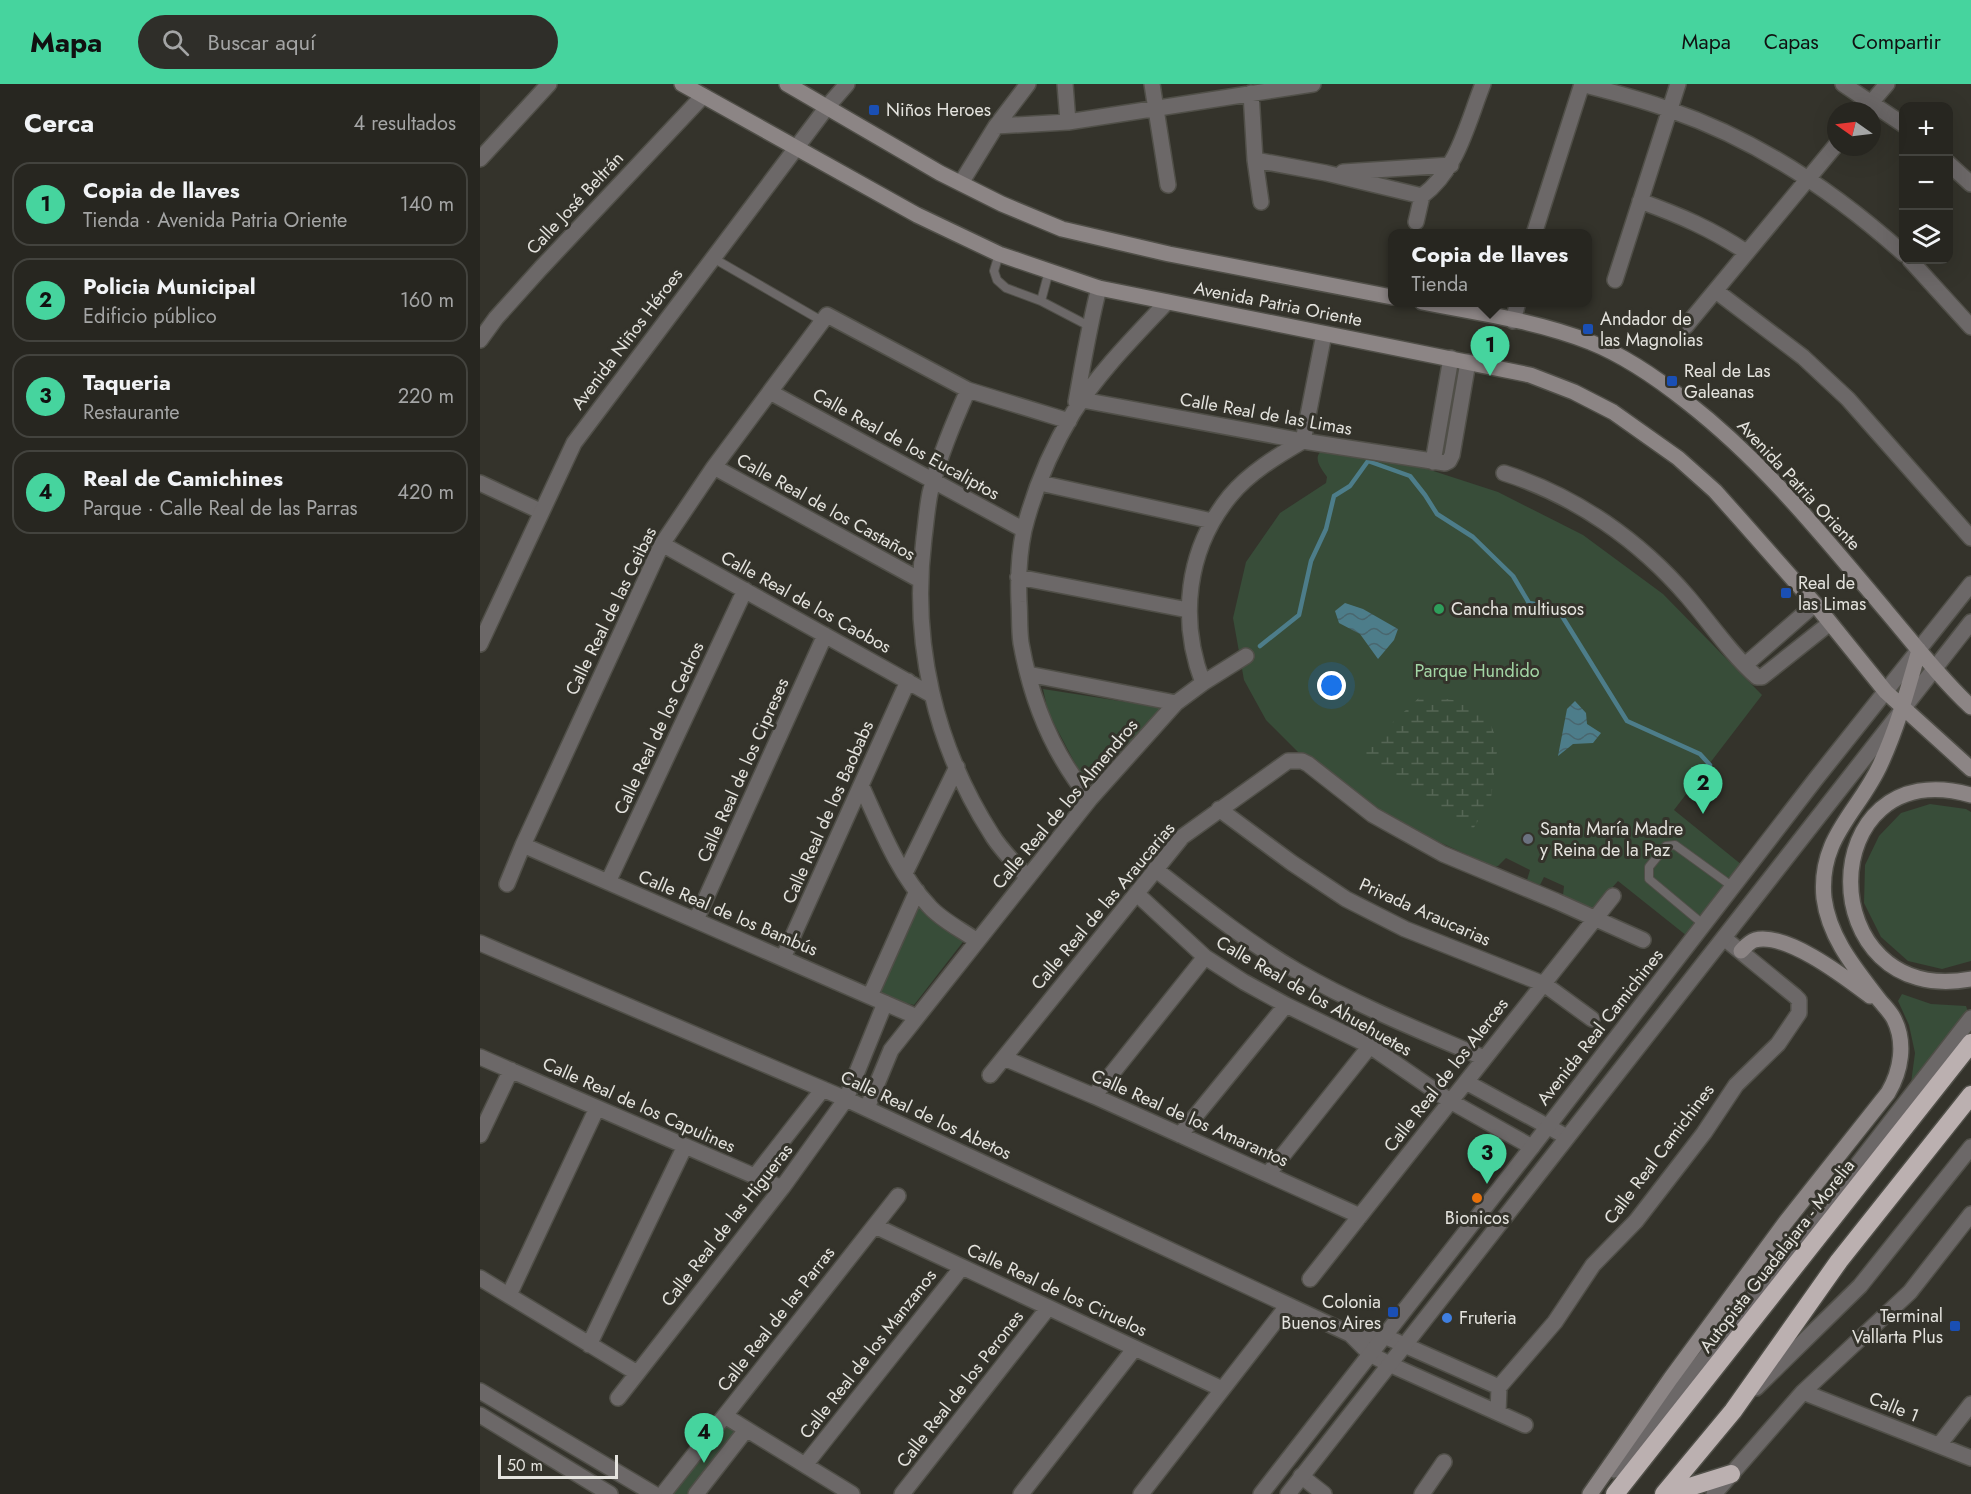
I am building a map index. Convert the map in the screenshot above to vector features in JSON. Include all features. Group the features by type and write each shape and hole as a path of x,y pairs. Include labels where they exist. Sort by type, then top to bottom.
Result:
{"highway":[{"name":"Autopista Guadalajara - Morelia","path":"1615,1494 1971,1043"},
{"path":"1666,1494 1733,1411 1839,1261 1971,1095"},
{"path":"1666,1494 1731,1474"}],"main road":[{"name":"Avenida Patria Oriente","path":"682,84 917,215 999,254 1099,288 1530,375 1574,392 1613,412 1678,458 1714,491 1815,604 1886,692 1971,770"},
{"name":"Avenida Patria Oriente","path":"787,84 961,183 1002,204 1062,229 1169,254 1388,296"},
{"name":"Avenida Patria Oriente","path":"1470,307 1494,309 1513,321 1590,342 1631,362 1671,389 1714,423 1753,458 1799,508 1934,669 1971,707"},
{"path":"1592,1494 1678,1368 1778,1231 1888,1093 1895,1081 1900,1065 1900,1046 1893,1019 1845,955 1835,937 1824,899 1823,880 1834,838 1874,778 1902,708 1919,650"},
{"path":"1971,795 1928,789 1911,792 1877,812 1856,844 1852,858 1850,886 1852,906 1860,927 1877,954 1891,966 1907,974 1934,982 1954,983 1971,979"},
{"path":"1741,951 1749,943 1760,939 1795,948 1820,960 1883,1004"}],"street":[{"path":"480,159 549,84"},
{"name":"Avenida Niños Héroes","path":"480,644 574,442 827,106 847,84"},
{"path":"961,183 996,126 1028,84"},
{"path":"1065,84 1068,122"},
{"path":"1152,84 1168,184"},
{"path":"996,126 1068,122 1313,84"},
{"path":"1416,222 1422,196 1440,180 1451,165 1484,84"},
{"path":"1535,229 1582,84 1670,109 1770,154 1864,218 1899,250"},
{"path":"1615,280 1678,84"},
{"path":"1843,84 1863,102"},
{"path":"1872,102 1887,84"},
{"path":"1251,93 1255,160 1261,202"},
{"name":"Calle José Beltrán","path":"480,340 496,318 541,268 703,96"},
{"path":"1881,114 1899,122"},
{"path":"1686,326 1827,156"},
{"path":"1255,160 1326,173 1422,196"},
{"path":"1326,173 1451,165"},
{"path":"1953,168 1971,184"},
{"path":"1640,201 1678,214 1719,234 1746,252"},
{"path":"1914,264 1971,327"},
{"path":"1076,408 1089,326 1099,288"},
{"path":"1716,291 1803,357 1848,399 1971,538"},
{"path":"1090,799 1071,775 1057,750 1042,719 1028,674 1021,641 1018,577 1024,530 1040,483 1076,408 1107,367 1167,302"},
{"path":"1513,321 1517,307"},
{"name":"Calle Real de las Limas","path":"825,318 968,390 1444,464 1452,455 1468,362"},
{"name":"Calle Real de las Ceibas","path":"507,884 522,845 662,544 714,467 825,318"},
{"path":"1203,683 1190,640 1188,610 1200,549 1212,521 1231,495 1273,458 1303,441 1324,334"},
{"path":"1433,462 1452,358"},
{"path":"968,390 954,423 930,495 920,580 923,656 930,694 972,800 993,837 1028,877"},
{"name":"Calle Real de los Eucaliptos","path":"770,392 1024,530"},
{"name":"Calle Real de los Castaños","path":"714,467 920,580"},
{"path":"1504,473 1530,481 1559,495 1623,534 1662,568 1756,677 1762,677 1830,623"},
{"path":"480,483 540,511"},
{"path":"1040,483 1212,521"},
{"name":"Calle Real de los Caobos","path":"662,544 930,694"},
{"path":"1018,577 1188,610"},
{"name":"Avenida Real Camichines","path":"1261,1494 1971,584"},
{"name":"Calle Real de los Cedros","path":"608,882 745,591"},
{"path":"1745,665 1815,604"},
{"path":"1288,1494 1971,622"},
{"name":"Calle Real de los Cipreses","path":"696,920 825,635"},
{"name":"Calle Real de los Almendros","path":"867,1108 891,1050 1090,799 1176,704 1203,683 1246,656"},
{"path":"1028,674 1176,704"},
{"name":"Calle Real de los Baobabs","path":"783,958 908,681"},
{"name":"Calle Real de las Araucarias","path":"990,1075 1182,837 1288,761 1302,761 1373,815 1432,848 1643,940"},
{"path":"905,873 957,767"},
{"path":"861,785 892,852 917,891 930,908 977,941"},
{"name":"Privada Araucarias","path":"1219,809 1292,863 1346,899 1398,926 1544,984 1592,1019"},
{"name":"Calle Real de los Bambús","path":"522,845 917,1017"},
{"name":"Calle Real de los Ahuehuetes","path":"1155,869 1215,916 1295,970 1389,1017 1484,1058"},
{"path":"870,996 917,891"},
{"name":"Calle Real de los Ahuehuetes","path":"1137,894 1205,957 1286,1005 1370,1046 1450,1101 1532,1148"},
{"name":"Calle Real de los Alerces","path":"1310,1278 1613,896"},
{"name":"Calle Real Camichines","path":"1499,1387 1556,1322 1593,1265 1636,1221 1704,1133 1736,1085 1778,1044 1796,1019 1799,1013 1799,1000 1724,938"},
{"path":"480,960 483,944"},
{"name":"Calle Real de los Abetos","path":"483,944 867,1108 1350,1334 1370,1354 1389,1364 1525,1425"},
{"path":"1094,1096 1205,957"},
{"name":"Calle Real de las Higueras","path":"618,1398 782,1188 846,1099 885,1003"},
{"path":"1180,1135 1286,1005"},
{"path":"1592,1494 1735,1323 1971,1018"},
{"path":"1268,1174 1370,1046"},
{"name":"Calle Real de los Capulines","path":"480,1057 782,1188"},
{"name":"Calle Real de los Amarantos","path":"1004,1058 1360,1216"},
{"path":"480,1135 510,1070"},
{"path":"1466,1082 1567,1137"},
{"name":"Calle Real de las Higueras","path":"754,1176 823,1089"},
{"path":"509,1295 597,1108"},
{"path":"589,1345 685,1146"},
{"path":"1733,1411 1860,1286 1971,1147"},
{"name":"Calle Real de las Parras","path":"663,1494 898,1196"},
{"path":"1714,1494 1803,1392 1910,1292 1971,1214"},
{"name":"Calle Real de los Ciruelos","path":"875,1226 1222,1389"},
{"name":"Calle Real de los Manzanos","path":"805,1466 962,1267"},
{"path":"480,1278 636,1374"},
{"path":"1141,1494 1288,1305"},
{"name":"Calle Real de los Perones","path":"902,1494 1048,1308"},
{"name":"Calle Real de los Abetos","path":"1350,1334 1383,1336 1499,1387"},
{"path":"1021,1494 1135,1348"},
{"path":"1498,1413 1499,1387"},
{"path":"480,1391 654,1494"},
{"name":"Calle 1","path":"1803,1392 1971,1458"},
{"path":"1939,1445 1971,1404"},
{"path":"480,1415 610,1494"},
{"path":"725,1416 852,1494"},
{"path":"696,1494 746,1430"},
{"path":"1422,1494 1444,1462"},
{"path":"1301,1476 1324,1494"}],"lane":[{"path":"999,254 994,271 998,280 1006,288 1041,301 1089,326"},
{"path":"713,258 825,318"},
{"path":"1041,301 1049,271"},
{"path":"1704,925 1649,879 1649,867 1666,846 1675,845 1733,887"}],"green space":[{"name":"Parque Hundido","path":"1324,449 1415,465 1498,492 1583,535 1663,594 1762,695 1674,810 1742,865 1687,936 1618,881 1593,909 1579,907 1569,902 1563,895 1564,886 1544,877 1540,885 1527,880 1530,870 1506,858 1494,867 1404,826 1357,798 1302,756 1266,720 1244,680 1233,618 1246,562 1280,513 1326,483 1327,477 1318,459 1318,455"},
{"path":"1043,689 1165,708 1087,786 1048,712"},
{"path":"1422,695 1483,705 1498,743 1491,798 1472,831 1361,752"},
{"path":"1930,804 1966,809 1971,812 1971,961 1942,969 1908,961 1881,937 1864,903 1865,865 1879,836 1901,813"},
{"path":"917,899 966,938 914,1005 890,999 876,991"},
{"path":"1902,994 1931,1004 1966,1006 1968,1012 1911,1083 1915,1053 1909,1025 1898,1001"},
{"path":"725,1420 740,1432 691,1494 668,1494"}],"water":[{"path":"1345,603 1363,609 1398,629 1394,640 1378,659 1360,634 1339,623 1335,611"},
{"path":"1575,701 1586,713 1587,724 1601,733 1593,743 1573,744 1558,756 1567,709"}],"waterway":[{"path":"1260,646 1299,615 1311,561 1326,529 1334,496 1350,486 1368,461 1410,476 1437,514 1473,537 1513,576 1529,603 1557,608 1627,721 1700,754 1710,765"}],"place":[{"name":"Niños Heroes","path":"874,110"},
{"name":"Andador de las Magnolias","path":"1588,329"},
{"name":"Copia de llaves","path":"1490,376"},
{"name":"Real de Las Galeanas","path":"1672,381"},
{"name":"Real de las Limas","path":"1786,593"},
{"name":"Cancha multiusos","path":"1439,609"},
{"name":"Policia Municipal","path":"1703,814"},
{"name":"Santa María Madre y Reina de la Paz","path":"1528,839"},
{"name":"Taqueria","path":"1487,1184"},
{"name":"Bionicos","path":"1477,1198"},
{"name":"Colonia Buenos Aires","path":"1393,1312"},
{"name":"Fruteria","path":"1447,1318"},
{"name":"Terminal Vallarta Plus","path":"1955,1326"},
{"name":"Real de Camichines","path":"704,1463"}]}
